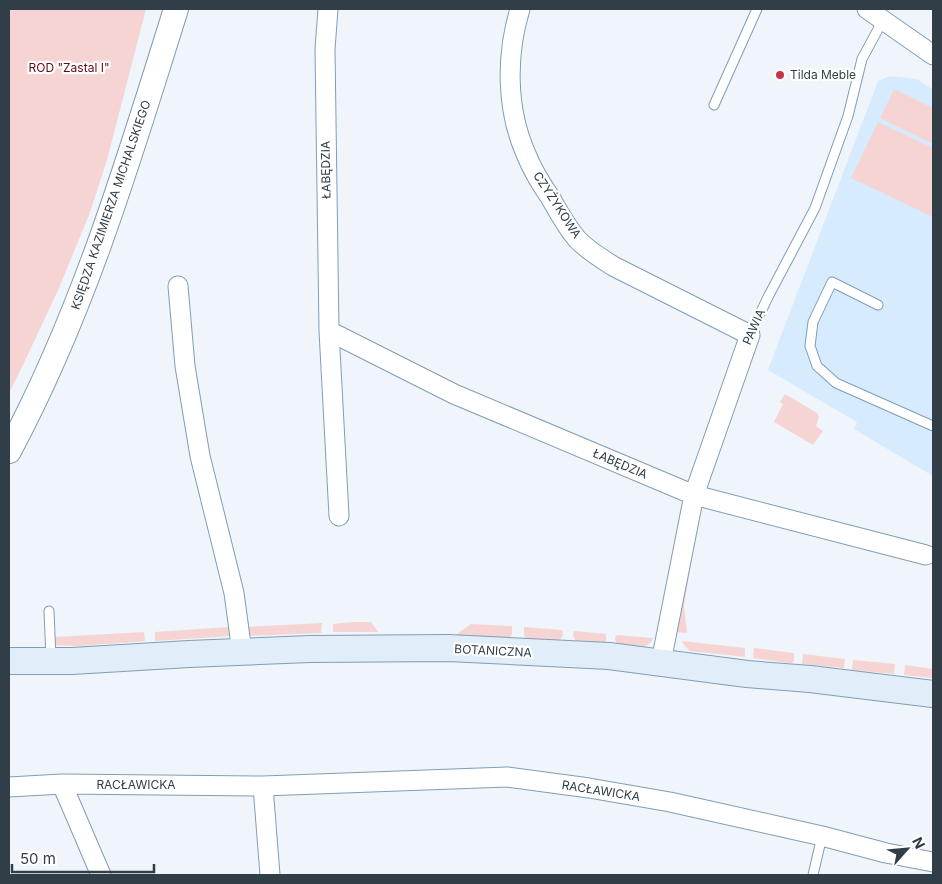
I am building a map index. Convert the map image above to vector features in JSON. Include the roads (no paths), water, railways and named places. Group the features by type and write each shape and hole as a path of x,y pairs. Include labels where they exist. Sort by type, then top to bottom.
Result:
{"main road":[{"name":"BOTANICZNA","path":"9,646 51,661"},
{"name":"BOTANICZNA","path":"9,661 93,660 310,649 448,648 609,656 748,674 810,679 933,694"}],"street":[{"name":"KSIĘDZA KAZIMIERZA MICHALSKIEGO","path":"9,450 52,361 91,266 176,9"},
{"name":"ŁABĘDZIA","path":"328,9 325,49 329,331 339,516"},
{"name":"CZYŻYKOWA","path":"520,9 515,24 510,55 511,92 515,121 525,154 543,187 577,239 613,266 750,336"},
{"path":"867,9 887,15 933,55"},
{"path":"178,286 185,366 200,456 234,594 242,652"},
{"name":"ŁABĘDZIA","path":"329,331 454,394 694,495 926,555"},
{"name":"PAWIA","path":"661,662 694,495 750,336"},
{"name":"RACŁAWICKA","path":"9,786 62,784 263,786 507,777 589,788 670,802 822,836 886,853 933,862"},
{"path":"62,784 101,875"},
{"path":"263,786 270,875"}],"lane":[{"path":"714,105 757,9"},
{"name":"PAWIA","path":"750,336 768,297 815,208 848,116 862,59 887,15"},
{"path":"878,305 832,282 813,322 810,346 817,366 836,383 933,426"},
{"path":"49,611 51,661"},
{"path":"813,875 822,836"}],"place":[{"name":"Tilda Meble","path":"780,75"}],"park label":[{"name":"ROD \"Zastal I\"","path":"69,68"}]}
